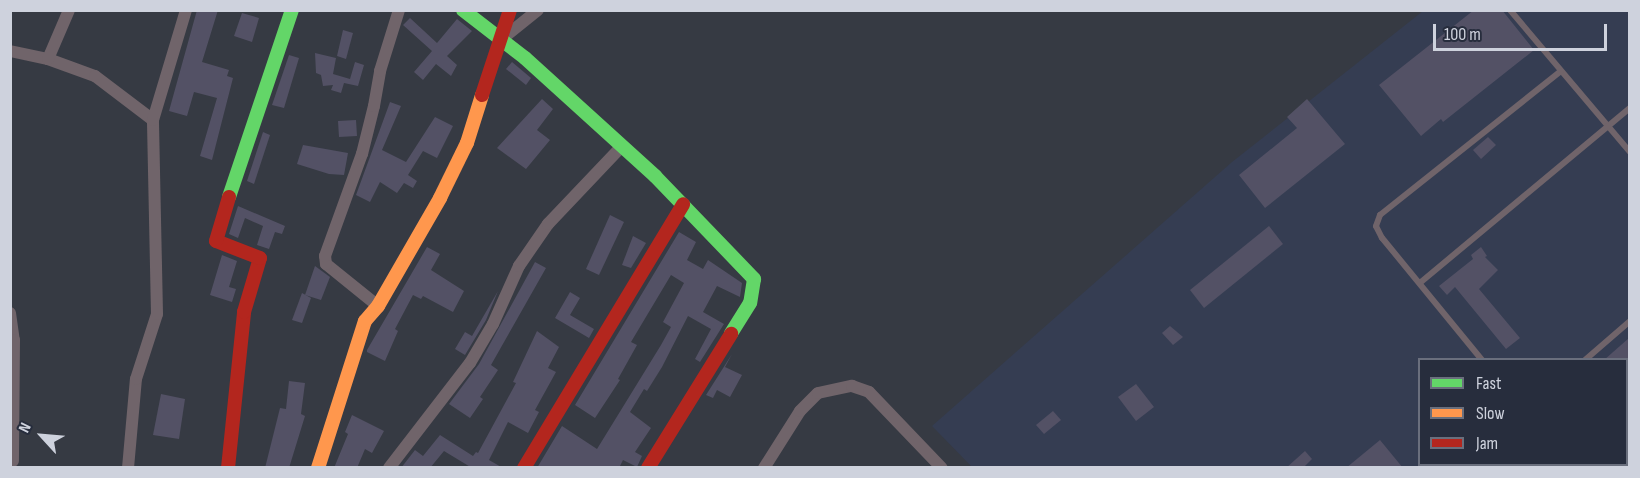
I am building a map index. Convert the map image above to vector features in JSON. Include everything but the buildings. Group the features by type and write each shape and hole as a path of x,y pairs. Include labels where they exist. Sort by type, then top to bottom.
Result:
{"street":[{"path":"48,59 69,10"},
{"path":"128,468 136,379 157,314 153,120 186,10"},
{"path":"228,468 244,312 260,258 216,241 216,237 292,10"},
{"path":"378,306 326,264 325,256 362,154 380,71 399,10"},
{"path":"463,10 502,39 683,204 754,279 750,303 648,468"},
{"path":"318,468 365,321 378,306 440,198 467,142 510,10"},
{"path":"502,39 538,10"},
{"path":"10,51 48,59 95,76 153,120"},
{"path":"389,468 470,363 493,324 519,266 548,224 621,147"},
{"path":"524,468 683,204"},
{"path":"10,314 14,340 14,462"},
{"path":"764,468 800,411 818,393 852,386 869,392 942,468"}],"lane":[{"path":"1510,10 1629,152"},
{"path":"1480,358 1382,238 1376,226 1380,215 1561,71"},
{"path":"1420,282 1629,108"},
{"path":"1587,358 1629,321"}],"shaded area":[{"path":"1423,11 1629,11 1629,467 972,467 932,426 1232,162"}],"traffic: fast":[{"path":"229,197 292,10"},
{"path":"463,10 525,58 655,176 754,279 750,303 731,334"}],"traffic: slow":[{"path":"318,468 365,321 378,306 440,198 467,143 482,95"}],"traffic: jam":[{"path":"482,95 510,10"},
{"path":"228,468 244,312 260,258 216,241 229,197"},
{"path":"524,468 683,204"},
{"path":"648,468 731,334"}]}
